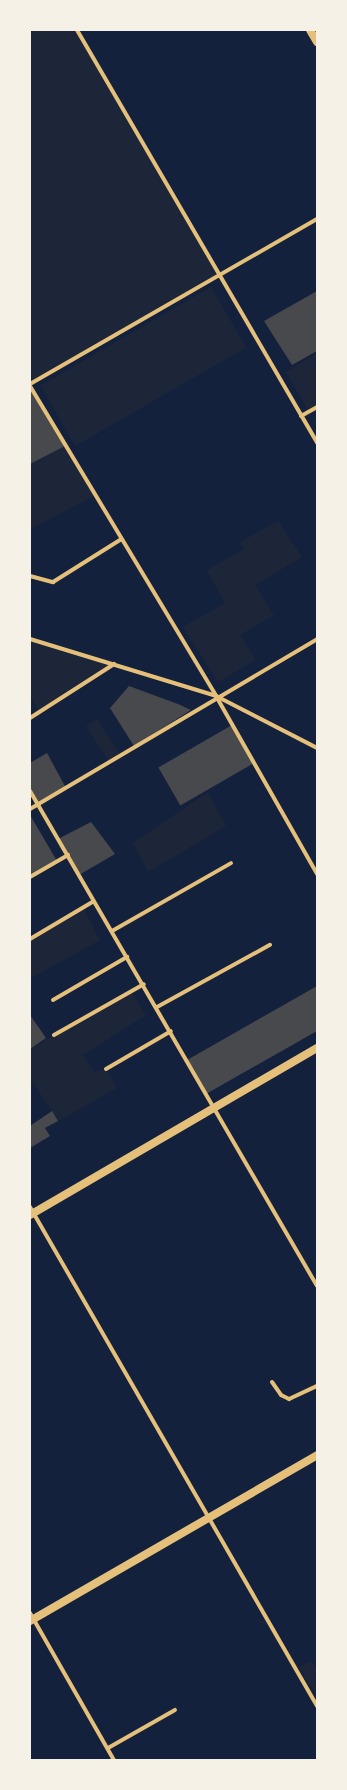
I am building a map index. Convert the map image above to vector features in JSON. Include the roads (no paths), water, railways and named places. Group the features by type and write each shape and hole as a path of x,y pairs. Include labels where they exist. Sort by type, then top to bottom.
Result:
{"main road":[{"path":"310,30 317,42"},
{"path":"31,1212 317,1048"},
{"path":"31,1618 317,1455"}],"street":[{"path":"77,30 317,443"},
{"path":"317,219 219,274 30,385 120,540 216,696 317,874"},
{"path":"301,416 317,407"},
{"path":"30,576 53,582 120,540"},
{"path":"30,639 216,696 317,748"},
{"path":"30,809 216,696 317,639"},
{"path":"30,718 114,664"},
{"path":"30,791 172,1031 317,1286"},
{"path":"30,877 68,855"},
{"path":"112,931 231,864"},
{"path":"30,939 94,901"},
{"path":"157,1007 270,945"},
{"path":"53,1000 127,956"},
{"path":"54,1035 144,984"},
{"path":"106,1069 172,1031"},
{"path":"31,1212 317,1706"},
{"path":"272,1382 281,1395 289,1399 317,1386"},
{"path":"31,1618 114,1760"},
{"path":"108,1748 175,1710"}]}
